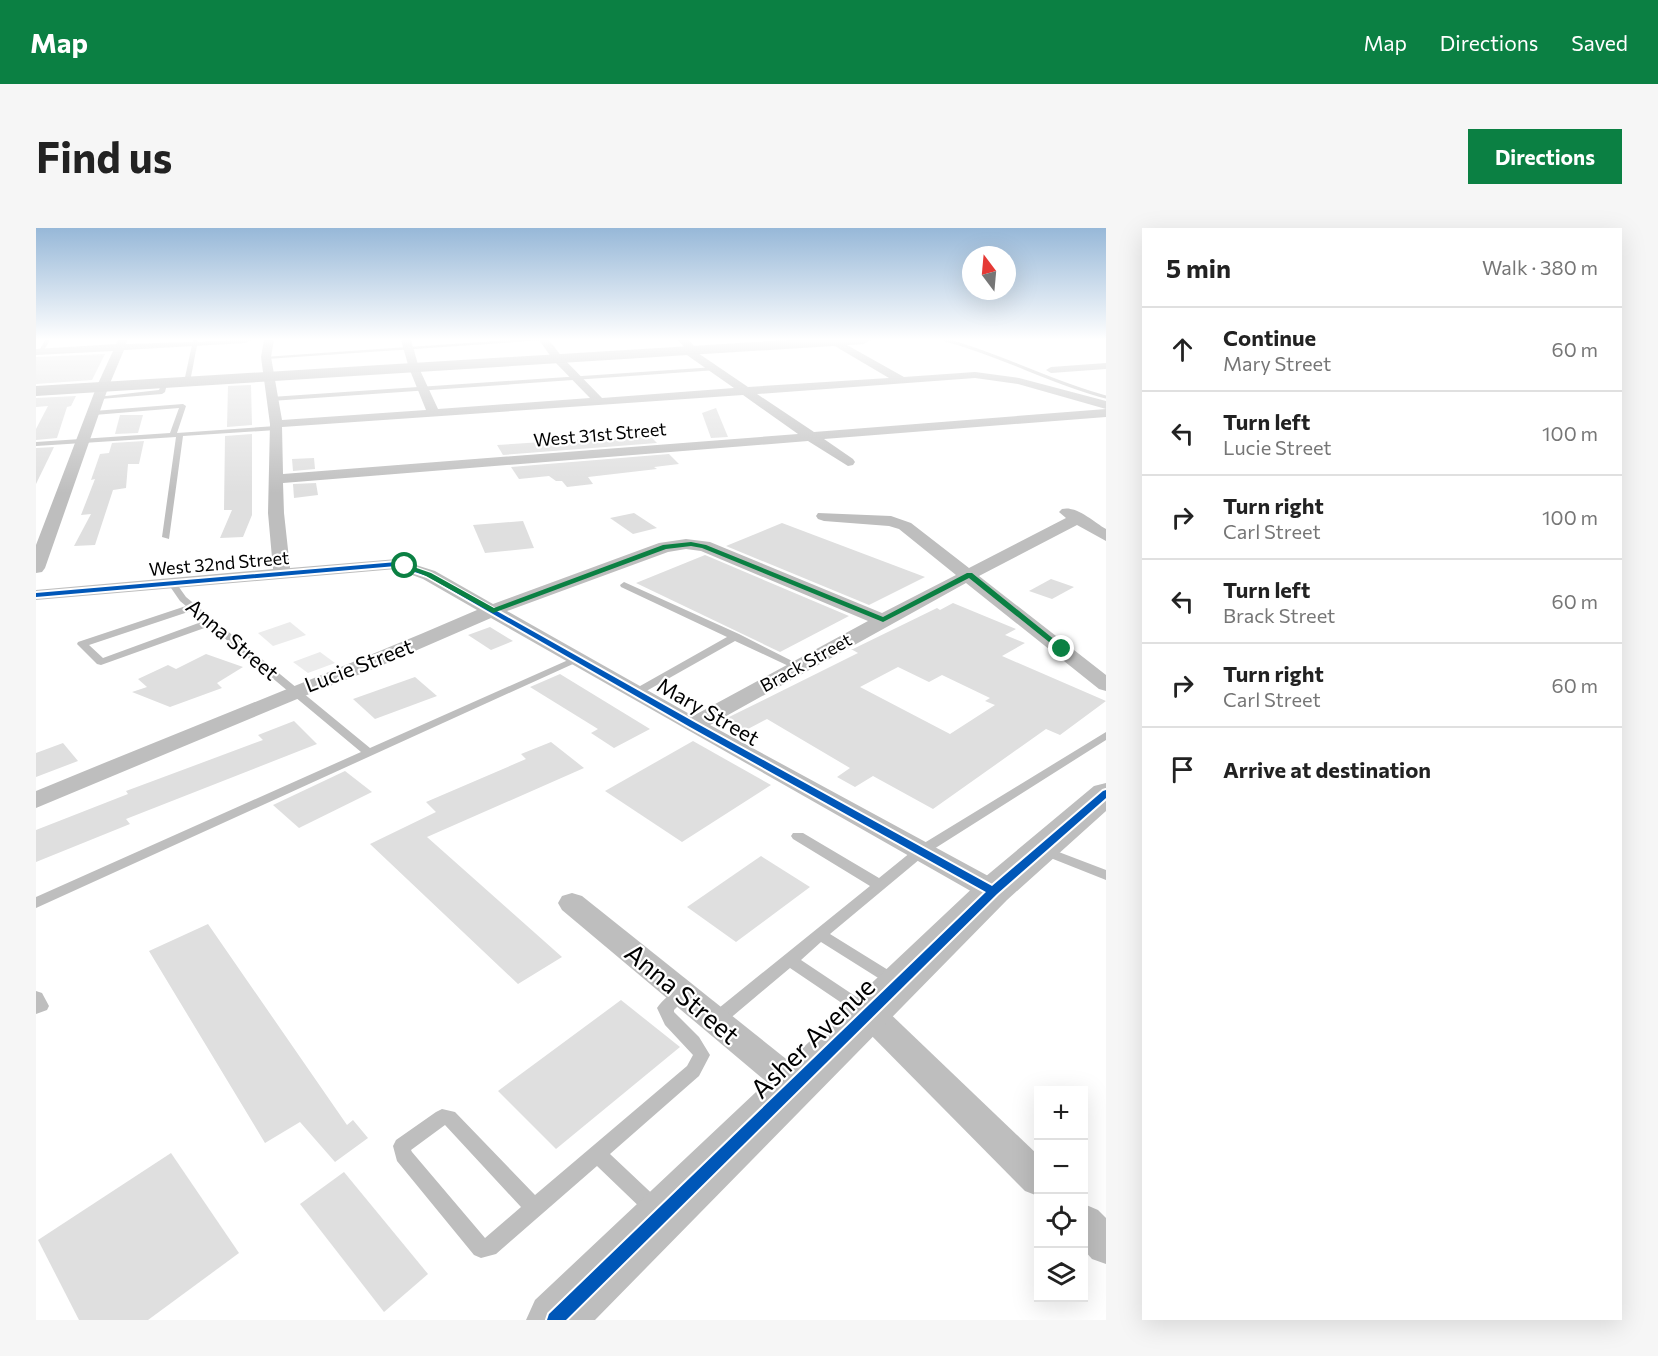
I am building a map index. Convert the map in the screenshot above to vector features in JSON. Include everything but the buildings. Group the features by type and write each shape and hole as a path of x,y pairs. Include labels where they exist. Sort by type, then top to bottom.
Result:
{"main road":[{"name":"Asher Avenue","path":"555,1320 793,1084 885,999 993,891 1106,793"}],"street":[{"path":"36,391 109,391"},
{"path":"271,391 276,426 278,545 282,574"},
{"path":"425,391 433,412"},
{"path":"590,391 599,401"},
{"path":"276,426 433,412 733,391"},
{"path":"747,391 848,462"},
{"path":"1054,391 1106,405"},
{"path":"36,568 101,392"},
{"name":"West 31st Street","path":"276,479 1106,413"},
{"name":"Brack Street","path":"693,725 883,620 1069,522 1073,515 1106,536"},
{"path":"824,516 898,522 969,574 1106,685"},
{"name":"Lucie Street","path":"36,800 294,692 371,663 493,610 650,552 686,544 704,546 883,620"},
{"name":"West 32nd Street","path":"36,596 397,564 405,566"},
{"name":"Mary Street","path":"405,566 429,575 493,610 693,725 993,891"},
{"name":"Anna Street","path":"572,903 793,1084"},
{"path":"885,999 1034,1174"},
{"path":"1088,1228 1106,1245"}],"lane":[{"path":"271,399 383,391"},
{"path":"94,413 183,406 176,434 166,537"},
{"path":"36,444 276,426"},
{"name":"Anna Street","path":"173,585 183,599 369,753"},
{"path":"624,585 799,667"},
{"path":"193,607 82,644 101,662 212,622"},
{"path":"637,692 736,636"},
{"path":"36,903 579,659"},
{"path":"715,1021 921,851 1106,735"},
{"path":"798,836 880,885"},
{"path":"1042,849 1106,875"},
{"path":"820,935 885,999"},
{"path":"790,960 885,999"},
{"path":"535,1208 449,1117 442,1117 402,1146 403,1155 482,1248 489,1247 535,1208 693,1071 702,1055 697,1043 666,1017 665,1008 682,994"},
{"path":"36,997 40,1006 36,1008"},
{"path":"597,1154 662,1216"}],"shaded area":[{"path":"290,622 306,635 273,646 258,633"},
{"path":"320,652 335,663 308,673 293,662"}],"waterway":[{"path":"1086,391 1106,397"}],"cycle path":[{"path":"36,595 397,564 429,575 693,725 993,891"},
{"path":"555,1320 993,891 1106,793"}],"route":[{"path":"405,566 429,575 493,610 665,547 691,544 704,546 883,620 969,574 1062,649"}]}
